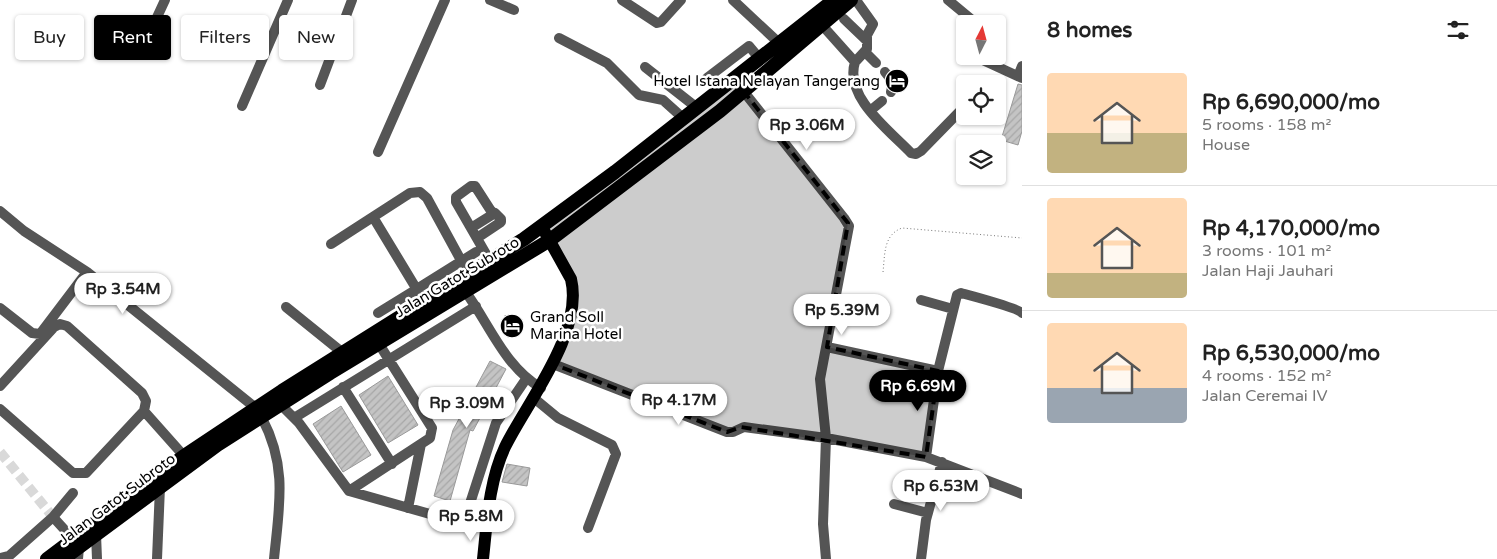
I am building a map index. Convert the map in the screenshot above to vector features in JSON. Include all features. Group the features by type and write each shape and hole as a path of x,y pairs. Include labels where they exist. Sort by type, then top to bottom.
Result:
{"highway":[{"name":"Jalan Gatot Subroto","path":"63,559 77,548 93,530 158,483 217,446 343,353 469,275 542,226 779,43 825,2"},
{"name":"Jalan Gatot Subroto","path":"158,483 184,456 259,414 281,406 379,344 471,300 743,92 821,24 854,2"},
{"name":"Jalan Gatot Subroto","path":"47,559 77,548"}],"main road":[{"path":"483,559 486,528 497,468 506,446 541,388 553,364 565,331 573,288 569,273 542,226"}],"street":[{"path":"158,15 165,0"},
{"path":"242,106 288,0"},
{"path":"320,85 352,0"},
{"path":"378,152 445,0"},
{"path":"490,0 514,10"},
{"path":"622,0 657,23 661,22 681,0"},
{"path":"733,0 779,43"},
{"path":"948,0 966,15"},
{"path":"854,2 872,22 866,46 855,62 855,87 858,96 910,153 916,154 956,115"},
{"path":"844,19 866,46 876,63"},
{"path":"821,24 855,62"},
{"path":"559,38 607,64 639,95 664,100 682,118"},
{"path":"707,78 749,46 759,58"},
{"path":"731,60 743,92 848,223 848,234 820,379 826,438 823,524 826,559"},
{"path":"998,65 1020,73"},
{"path":"645,67 696,107"},
{"path":"885,72 893,82 891,92"},
{"path":"871,110 882,101"},
{"path":"488,262 476,245 471,228 456,202 458,194 476,186 492,214"},
{"path":"331,244 410,194 420,192 427,198 469,275"},
{"path":"0,212 32,236 87,272 259,414 272,438 281,482 274,559"},
{"path":"378,313 461,261 501,222 498,213 492,214 471,228"},
{"path":"375,216 426,302"},
{"path":"0,308 32,333 40,334 87,272"},
{"path":"926,457 938,371 957,295 961,293 1018,309 1022,313"},
{"path":"297,416 387,359 471,300 504,354 526,379 541,388"},
{"path":"921,300 954,309"},
{"path":"286,307 343,353"},
{"path":"0,386 54,327 64,324 142,393 146,402 144,411 86,473 81,474 73,473 0,409"},
{"path":"349,491 430,438 432,428 379,344"},
{"path":"827,347 938,371"},
{"path":"553,364 727,432 733,432 744,427 826,438 926,457 1022,494"},
{"path":"464,522 496,423 526,379"},
{"path":"343,387 392,464"},
{"path":"534,399 558,418 612,445 616,449 616,454 588,528"},
{"path":"281,406 297,416 349,491 486,528"},
{"path":"144,411 184,456"},
{"path":"408,508 421,444"},
{"path":"921,559 928,513 942,462"},
{"path":"157,559 158,483"},
{"path":"475,489 492,492"},
{"path":"0,558 9,556 53,517 73,493"},
{"path":"894,504 928,513"},
{"path":"53,517 69,531 77,548"},
{"path":"93,530 97,559"}],"path":[{"path":"883,272 888,239 894,231 902,228 1022,238"}],"highlighted area":[{"path":"733,78 848,223 827,347 938,371 926,457 741,427 727,432 553,364 570,310 573,288 542,227"}],"building":[{"path":"1018,84 1022,85 1022,131 1018,145 1006,141 1006,135 1003,135"},
{"path":"490,361 506,369 473,431 470,430 450,501 434,496 453,430"},
{"path":"388,376 418,425 388,443 359,395"},
{"path":"341,406 371,455 343,472 313,424"},
{"path":"507,464 530,468 527,486 502,482"}],"tunnel":[{"path":"0,452 53,517"}],"place":[{"name":"Hotel Istana Nelayan Tangerang","path":"897,81"},
{"name":"Grand Soll Marina Hotel","path":"512,326"}]}
